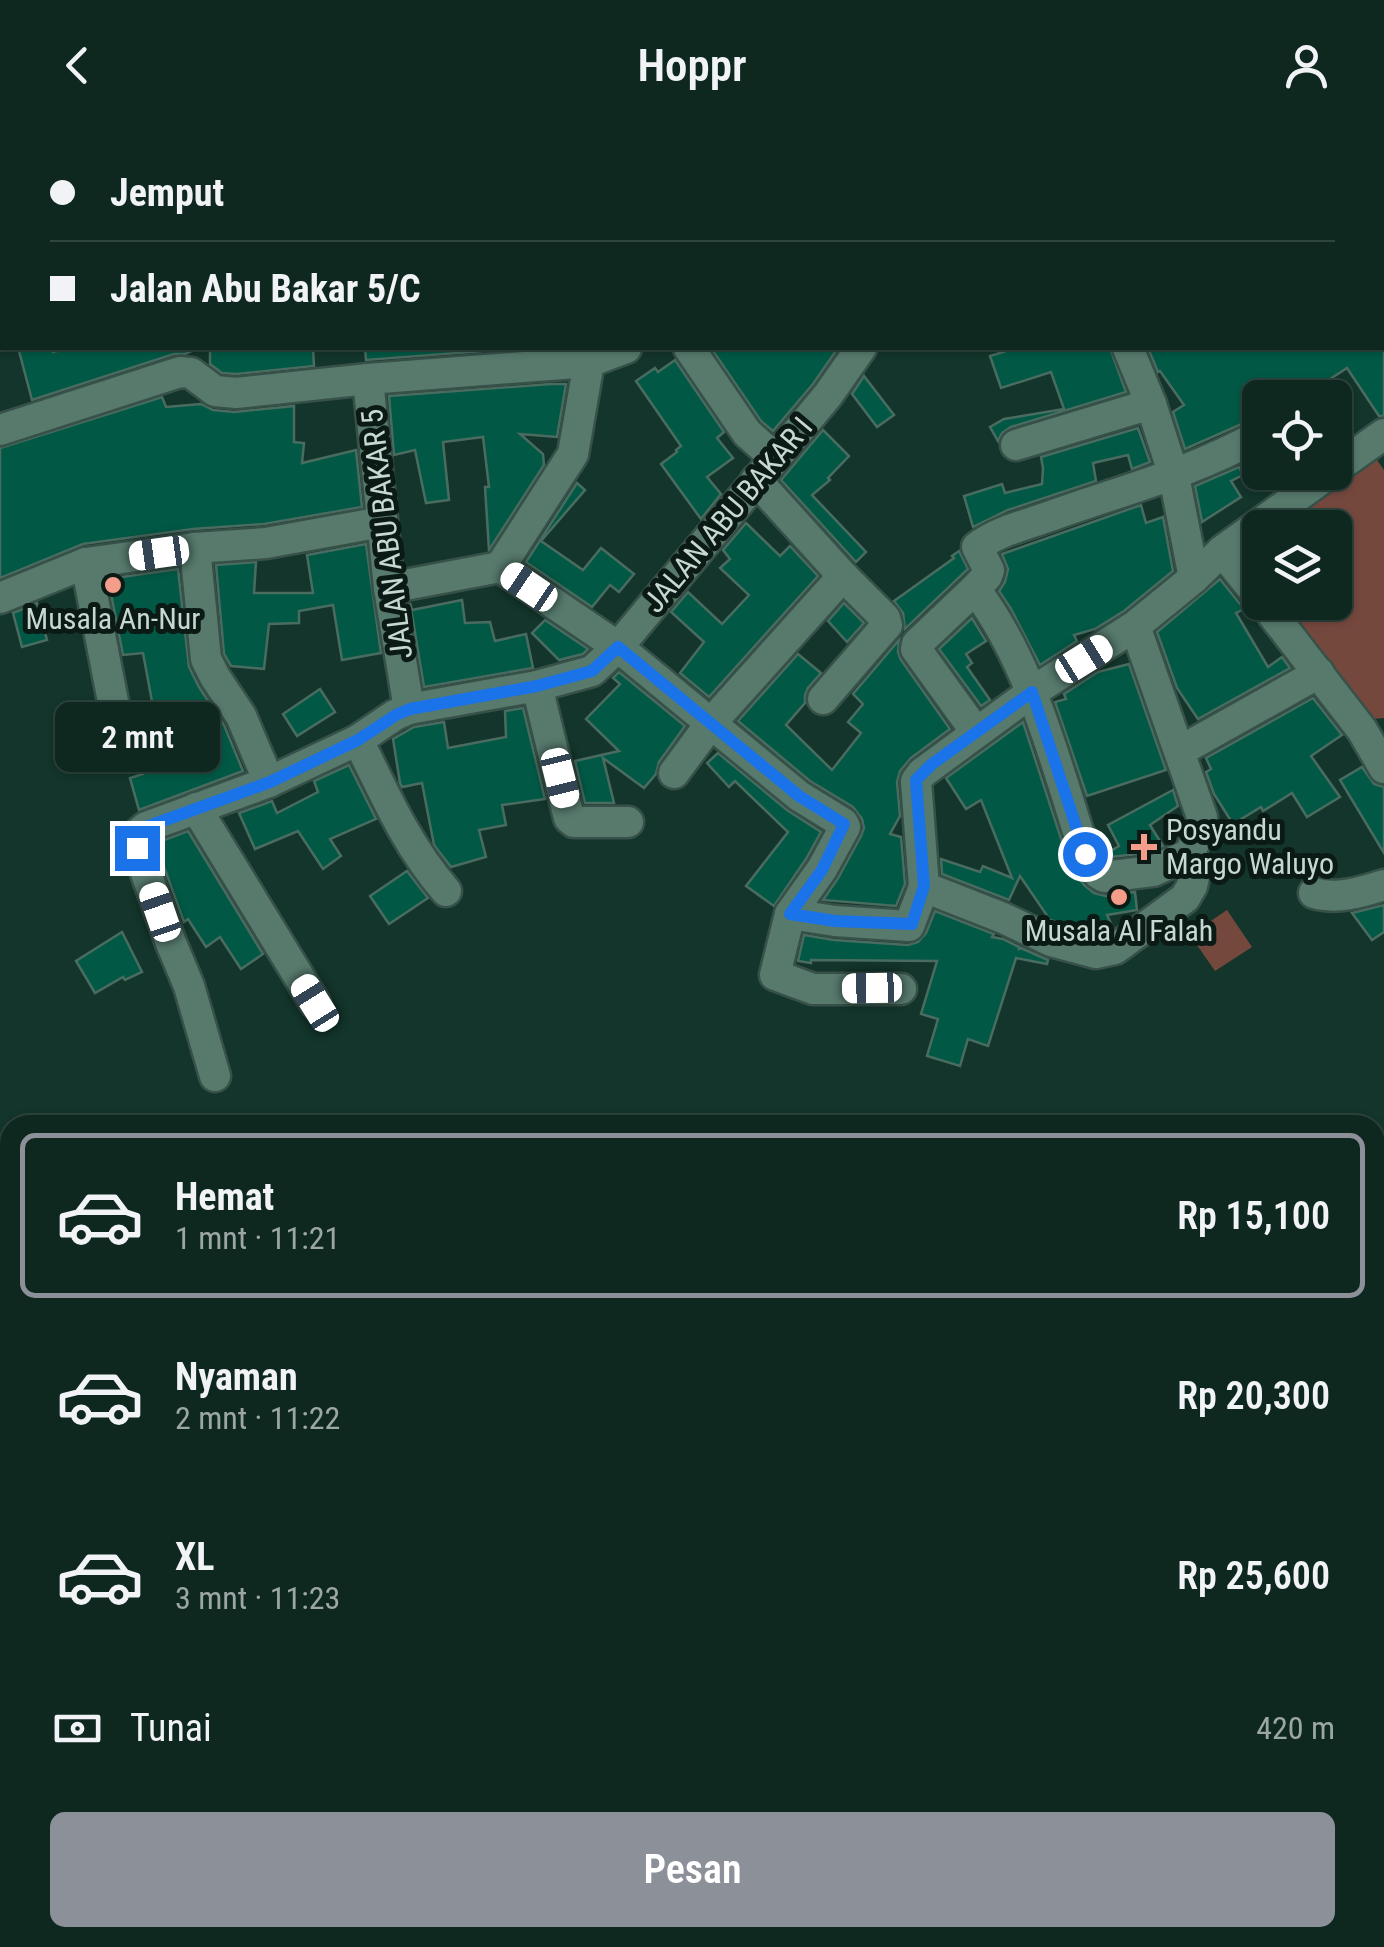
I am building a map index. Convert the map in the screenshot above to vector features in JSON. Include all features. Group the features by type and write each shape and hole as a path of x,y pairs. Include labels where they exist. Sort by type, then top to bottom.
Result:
{"street":[{"name":"JALAN ABU BAKAR 5","path":"410,709 388,588 368,379 589,362 621,350"},
{"path":"690,350 747,433 765,469 843,576 885,618 887,625 824,699"},
{"name":"JALAN ABU BAKAR I","path":"215,1076 189,986 136,840 138,834 146,827 270,782 358,740 410,709 537,686 592,671 618,647 828,395 860,350"},
{"path":"1129,350 1174,476 1194,578"},
{"path":"500,567 573,454 589,362"},
{"path":"0,430 180,372 190,373 216,391 236,392 368,379"},
{"path":"1016,445 1151,404"},
{"path":"1352,460 1380,445"},
{"path":"976,732 916,649 986,576 989,570 978,544 1015,527 1174,476 1242,446"},
{"path":"790,914 909,926 924,886 916,780 932,764 1032,692 1136,626 1222,550 1306,490"},
{"path":"0,598 86,563 266,543 382,522"},
{"path":"195,548 206,659 214,678 241,716 270,782"},
{"path":"1222,550 1242,575"},
{"path":"86,563 117,722"},
{"path":"388,588 500,567 618,647 799,796 844,824 822,870 790,914 774,972 778,978 813,989 901,989"},
{"path":"674,773 711,724 843,576"},
{"path":"975,589 990,609 1032,692 1085,854 1099,874 1104,877 1153,872 1190,854"},
{"path":"1278,620 1319,673 1373,729 1384,768"},
{"path":"924,886 1051,941 1096,953 1116,949 1185,898 1195,872 1190,854 1202,817 1136,626"},
{"path":"1180,750 1319,673"},
{"path":"537,686 570,818 574,822 628,822"},
{"path":"358,740 406,836 446,892"},
{"path":"196,808 315,1003"},
{"path":"1314,893 1356,894 1384,885"}],"shaded area":[{"path":"1370,450 1384,470 1384,718 1361,720 1288,620 1352,620 1352,510 1292,510 1318,490 1352,490 1352,464"},
{"path":"1227,910 1252,947 1215,971 1190,935"}],"building":[{"path":"194,350 32,400 19,351 53,352"},
{"path":"210,350 313,350 314,366 236,374 222,373 210,364"},
{"path":"365,350 483,350 483,351 366,360"},
{"path":"712,350 837,350 773,431 761,421"},
{"path":"1010,350 1111,350 1126,392 1011,427 998,441 990,427 1004,419 1064,409 1051,372 1001,388 990,356"},
{"path":"1149,350 1384,350 1384,416 1379,416 1347,368 1329,380 1242,380 1242,424 1185,449 1173,412 1184,405"},
{"path":"675,360 724,432 717,438 733,458 707,477 721,494 701,519 661,464 681,446 636,381"},
{"path":"864,376 894,415 877,427 852,394"},
{"path":"566,384 557,437 520,434 543,454 544,465 489,550 485,487 489,487 483,437 443,442 449,500 426,503 415,450 394,455 389,396"},
{"path":"162,397 166,407 201,404 213,410 234,412 294,406 294,442 304,443 302,463 356,450 362,507 264,524 83,544 0,578 0,448"},
{"path":"1138,428 1150,462 1132,469 1128,455 1093,463 1096,481 1008,510 973,527 964,496 1002,484 1005,493 1042,484 1041,457"},
{"path":"823,430 849,456 812,495 866,552 856,562 781,480"},
{"path":"1239,467 1242,473 1231,481 1241,497 1202,522 1195,486"},
{"path":"577,483 585,490 541,541 583,570 601,548 634,574 619,592 610,585 592,607 526,562"},
{"path":"1141,505 1146,523 1163,517 1173,571 1124,611 1095,629 1074,635 1077,641 1040,665 999,591 1008,569 1002,554"},
{"path":"746,523 780,556 790,546 818,576 709,697 680,673 704,642 671,612 688,592 722,624 749,595 720,568 730,559 723,550"},
{"path":"366,544 381,653 342,660 333,605 299,611 299,623 269,624 264,669 231,666 224,654 216,565 256,562 254,593 313,593 307,555"},
{"path":"959,551 968,569 905,629 903,613 894,601"},
{"path":"178,569 189,667 224,725 243,771 139,810 130,778 143,774 131,734 134,729 156,723 143,653 123,655 108,579"},
{"path":"1220,579 1242,606 1236,613 1268,667 1282,657 1290,668 1198,719 1177,688 1157,632"},
{"path":"462,600 465,623 490,622 495,641 526,634 533,668 424,687 410,603 412,610"},
{"path":"37,603 47,640 22,647 13,613"},
{"path":"844,603 864,623 847,642 828,621"},
{"path":"972,618 986,641 966,654 972,663 967,667 990,700 981,706 939,649"},
{"path":"545,620 588,649 559,660 532,633"},
{"path":"899,640 901,660 950,729 900,771 900,816 890,834 901,837 905,884 896,906 823,900 861,836 862,819 853,807 810,781 738,721 798,654 821,673 808,688 805,703 786,725 832,770 861,733 848,722 863,704 853,694"},
{"path":"1129,664 1166,770 1087,796 1055,702 1066,699 1064,694 1098,672"},
{"path":"619,672 685,726 644,788 603,758 614,803 585,803 575,761 619,751 586,719 620,684 613,678"},
{"path":"320,689 335,712 297,736 283,714"},
{"path":"1313,698 1342,735 1311,756 1340,797 1307,817 1292,793 1233,824 1214,794 1206,772 1211,769 1206,758"},
{"path":"523,708 545,799 502,805 506,825 479,830 486,857 451,867 434,845 422,783 402,787 400,783 393,739 414,727 444,722 448,748 506,737 505,711"},
{"path":"1023,722 1069,863 1094,893 1106,896 1135,892 1137,910 1107,915 1113,928 1107,931 1096,934 1050,920 1020,876 1009,900 942,874 941,859 980,872 983,866 1012,878 981,800 966,809 946,778"},
{"path":"718,753 787,810 821,832 774,906 746,886 788,832 735,781 729,787 707,763"},
{"path":"349,765 376,819 330,839 341,856 323,869 298,831 255,849 239,813 272,801 277,813 318,792 314,781"},
{"path":"1362,767 1374,784 1384,787 1384,853 1340,780"},
{"path":"1173,790 1178,806 1150,825 1163,846 1148,853 1110,857 1107,853 1119,846 1108,825"},
{"path":"188,831 263,954 241,969 220,937 206,947 188,919 184,922 156,843"},
{"path":"407,871 428,898 389,924 370,896"},
{"path":"1384,905 1384,932 1372,940 1352,913"},
{"path":"935,911 1048,960 1047,964 1016,958 988,1046 968,1039 960,1066 927,1056 938,1019 921,1014 937,961 798,961 804,935 908,945 918,942"},
{"path":"122,932 142,972 125,980 123,977 95,993 76,961"}],"place":[{"name":"Musala An-Nur","path":"113,585"},
{"name":"Posyandu Margo Waluyo","path":"1144,847"},
{"name":"Musala Al Falah","path":"1119,897"}],"route":[{"path":"137,848 138,834 146,827 270,782 358,740 410,709 537,686 592,671 618,647 799,796 844,824 822,870 790,914 835,921 912,924 924,886 916,780 932,764 1032,692 1085,854"}]}
